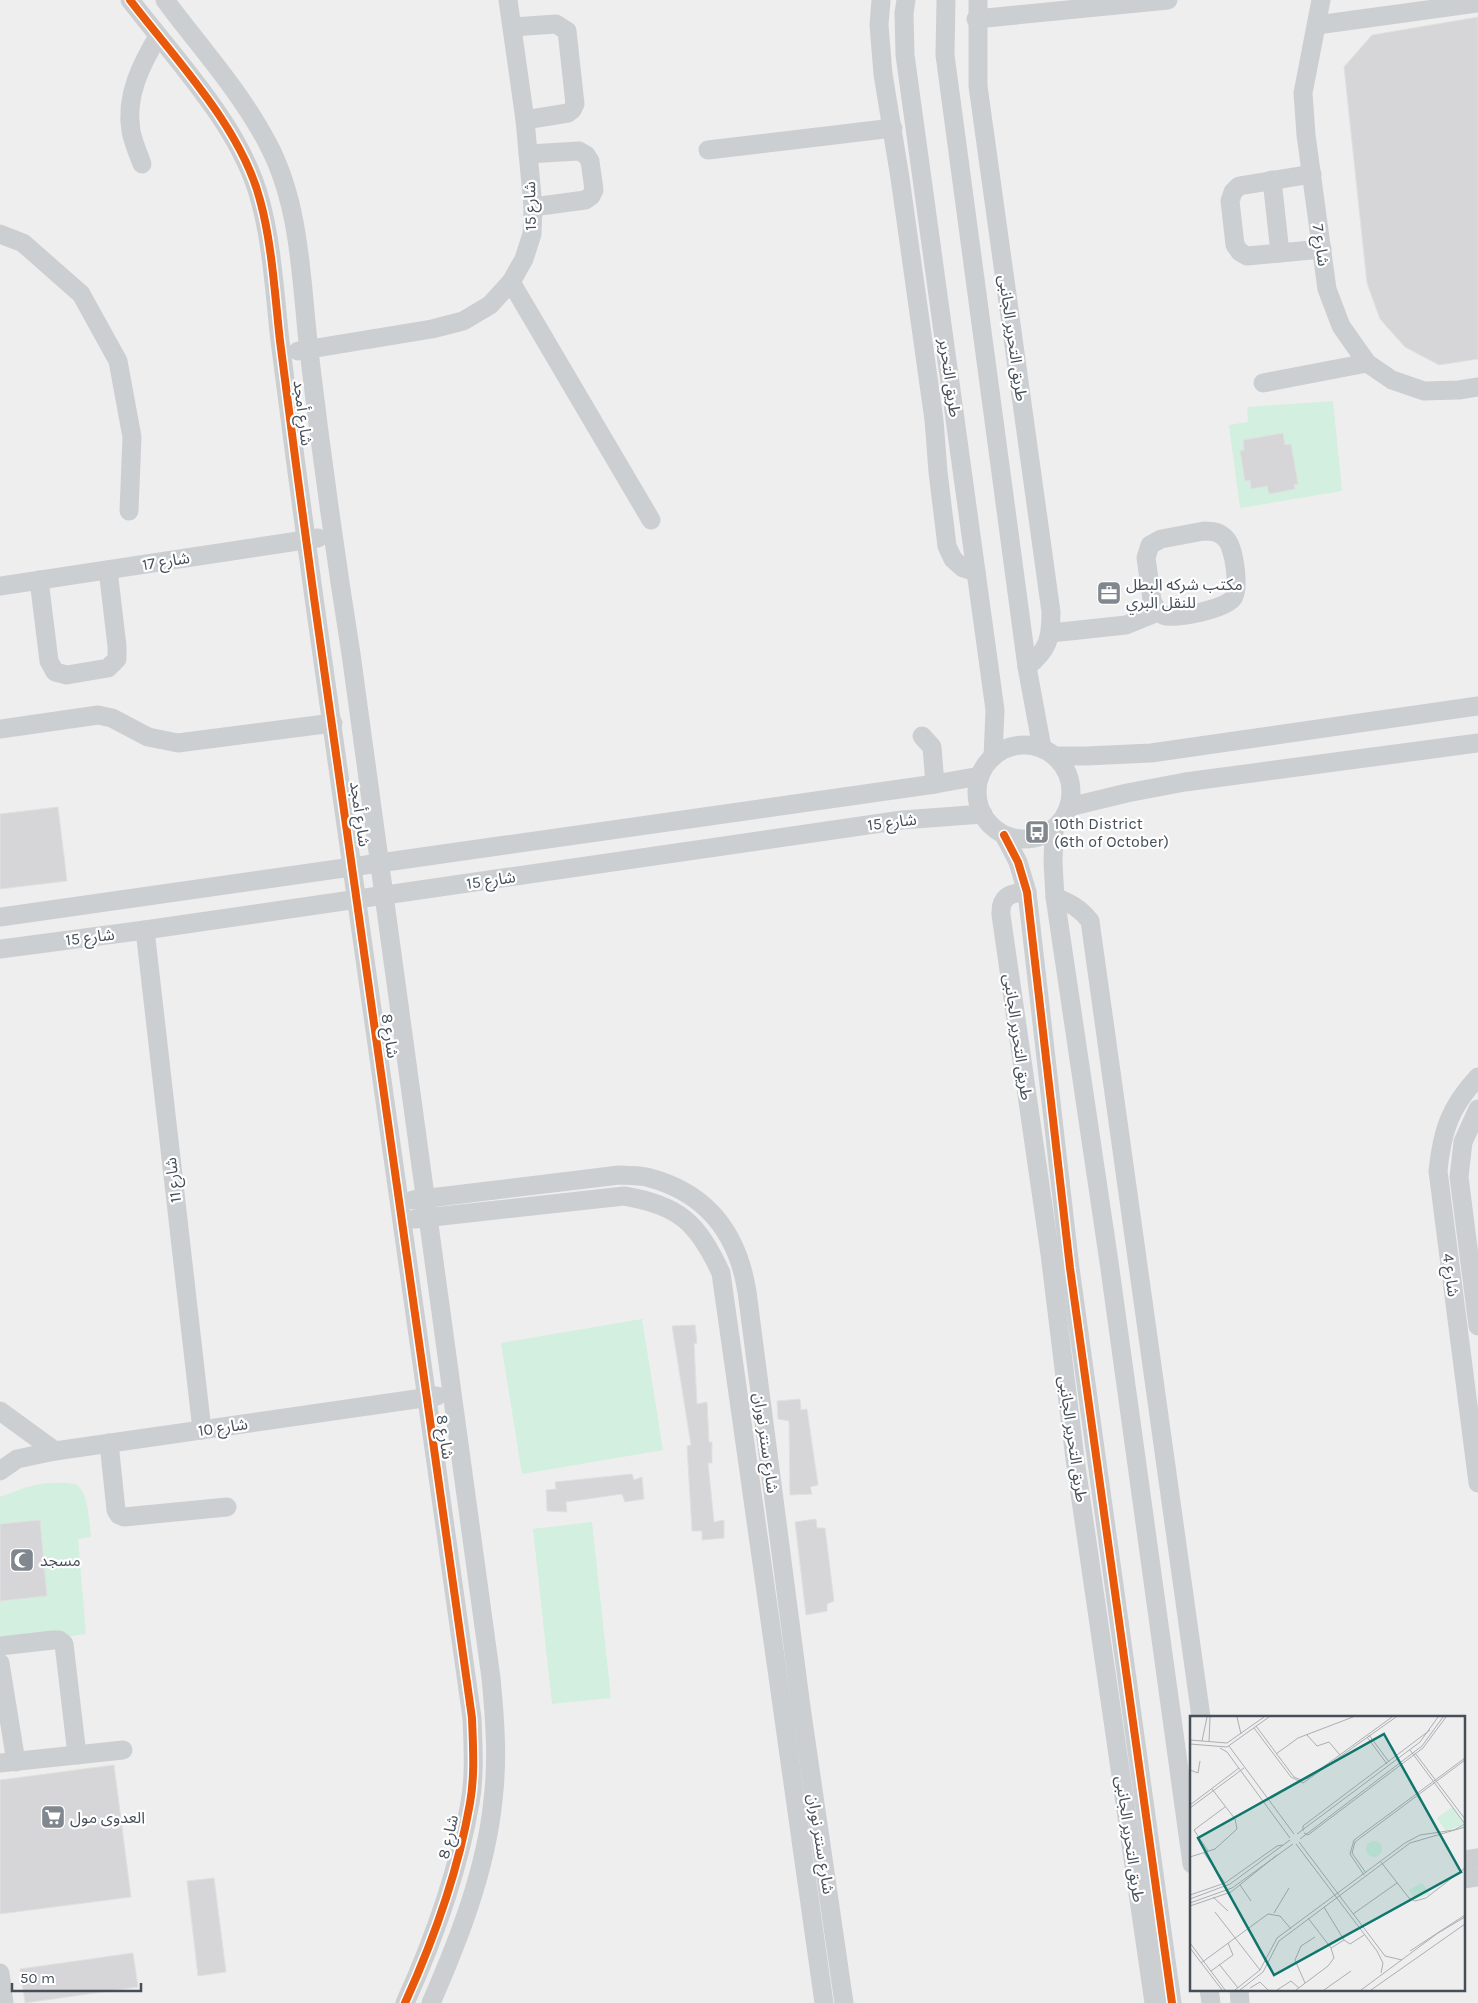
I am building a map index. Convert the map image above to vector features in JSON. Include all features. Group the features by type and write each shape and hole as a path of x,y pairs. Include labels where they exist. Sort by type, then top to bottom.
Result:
{"street":[{"name":"شارع أمجد","path":"130,0 218,114 242,150 260,200 269,252 306,540 353,867"},
{"name":"شارع أمجد","path":"164,0 240,100 268,145 288,195 297,247 332,537 351,654 379,863"},
{"name":"شارع 15","path":"282,354 432,329 463,321 490,305 511,282 524,259 532,234 533,207 525,120 508,0"},
{"path":"881,0 880,25 883,74 893,128 934,420 947,546 953,558 963,568 976,572"},
{"name":"طريق التحرير","path":"906,0 904,13 904,55 995,710 993,756"},
{"path":"946,0 945,55 1027,667 1048,752 1061,762 1070,779 1072,788 1069,807 1054,829 1035,838 1014,838 1004,835 992,826 983,814 977,795 980,776 993,756 1016,745 1025,745 1048,752 1087,756 1151,753 1478,706"},
{"name":"طريق التحرير الجانبى","path":"978,0 976,19 978,86 1051,612 1051,633 1046,646 1038,658 1027,667"},
{"path":"976,19 1168,0"},
{"name":"شارع 7","path":"1321,0 1303,93 1306,136 1327,289 1341,326 1367,363 1392,380 1424,391 1459,390 1478,387"},
{"path":"1317,25 1478,3"},
{"path":"512,28 556,24 567,31 575,104 572,110 568,112 525,120"},
{"path":"142,164 131,131 131,96 142,63 158,36"},
{"path":"708,150 893,128"},
{"path":"528,154 579,151 586,154 590,161 594,190 591,196 585,200 533,207"},
{"path":"1312,174 1240,186 1233,192 1230,201 1234,245 1247,256 1322,249"},
{"path":"1272,180 1280,253"},
{"path":"0,234 24,243 81,294 118,361 132,437 129,511"},
{"path":"511,282 651,520"},
{"path":"1263,383 1367,363"},
{"path":"990,386 1019,381"},
{"path":"1204,531 1219,533 1225,538 1232,551 1236,584 1236,592 1232,600 1218,608 1173,617 1158,612 1152,600 1148,575 1146,558 1150,545 1161,539 1204,531"},
{"name":"شارع 17","path":"0,586 332,537"},
{"path":"39,580 49,660 54,672 67,675 108,668 116,659 117,646 108,570"},
{"path":"1051,633 1126,625 1158,612"},
{"path":"0,729 98,715 112,718 148,737 178,743 333,723"},
{"path":"922,736 932,747 935,784"},
{"path":"1069,807 1185,782 1478,743"},
{"name":"شارع 15","path":"0,917 935,784 980,776"},
{"name":"شارع 15","path":"0,948 358,900 902,820 983,814"},
{"path":"1054,829 1055,897 1107,1252 1190,1850"},
{"path":"1004,835 1018,862 1027,892 1063,1292 1172,2003"},
{"name":"شارع 8","path":"379,863 491,1678 495,1719 496,1759 487,1841 454,1947 430,2003"},
{"name":"شارع 8","path":"353,867 472,1718 473,1754 470,1802 454,1871 431,1942 405,2003"},
{"name":"طريق التحرير الجانبى","path":"1027,892 1013,892 1005,898 1000,907 1063,1292 1075,1459 1154,2003"},
{"path":"1055,897 1082,911 1090,921 1201,1716"},
{"name":"شارع 11","path":"145,930 202,1430"},
{"name":"شارع 4","path":"1478,1077 1465,1090 1450,1115 1441,1142 1438,1171 1478,1483"},
{"name":"شارع 4","path":"1478,1109 1462,1142 1459,1177 1478,1326"},
{"name":"شارع سنتر نوران","path":"399,1202 620,1174 649,1178 678,1188 703,1204 723,1226 735,1246 743,1269 747,1292 801,1707 844,2003"},
{"name":"شارع سنتر نوران","path":"402,1221 624,1196 649,1200 673,1210 694,1226 710,1249 721,1273 824,2003"},
{"name":"شارع 10","path":"0,1470 17,1459 55,1451 451,1394"},
{"path":"1129,1413 1158,1409"},
{"path":"0,1411 55,1451"},
{"path":"108,1444 116,1510 119,1515 124,1517 139,1516 227,1507"},
{"path":"0,1646 53,1640 59,1640 64,1644 77,1755"},
{"path":"0,1663 8,1763 123,1750"},
{"path":"0,1973 4,2003"},
{"path":"1209,1990 1211,2003"},
{"path":"1238,1990 1240,2003"}],"green space":[{"path":"1333,401 1342,491 1240,508 1229,425 1248,422 1247,407"},
{"path":"642,1319 663,1450 522,1474 501,1343"},
{"path":"46,1483 74,1484 83,1492 85,1499 91,1537 78,1539 86,1634 0,1646 0,1497 27,1487"},
{"path":"592,1522 611,1698 552,1704 533,1529"}],"building":[{"path":"1478,17 1478,359 1439,365 1405,347 1380,319 1367,283 1344,67 1372,35"},
{"path":"1283,433 1285,445 1291,444 1298,484 1294,485 1295,489 1269,494 1267,486 1251,489 1250,480 1245,481 1240,451 1244,450 1243,440"},
{"path":"58,807 67,881 0,889 0,814"},
{"path":"695,1325 697,1343 694,1344 697,1404 707,1402 709,1442 712,1442 712,1463 708,1463 714,1522 724,1520 724,1538 702,1540 702,1531 692,1531 687,1446 691,1445 672,1326"},
{"path":"800,1399 801,1410 807,1409 818,1485 810,1487 812,1494 790,1495 789,1421 778,1419 777,1401"},
{"path":"632,1474 634,1480 642,1477 644,1499 625,1502 622,1494 566,1502 567,1512 547,1511 546,1490 556,1489 555,1482"},
{"path":"816,1519 817,1528 825,1528 834,1601 827,1604 827,1611 806,1615 795,1522"},
{"name":"مسجد","path":"40,1520 47,1596 0,1601 0,1524"},
{"name":"العدوى مول","path":"114,1765 131,1897 0,1914 0,1780"},
{"path":"214,1878 226,1972 198,1976 187,1881"},
{"path":"133,1953 138,1987 25,2003 20,1969"}],"cycle path":[{"path":"130,0 223,120 251,173 264,217 314,598 472,1718 473,1782 465,1829 444,1905 405,2003"},
{"path":"1004,835 1018,862 1027,892 1070,1268 1172,2003"}],"place":[{"name":"مكتب شركه البطل للنقل البري","path":"1109,593"},
{"name":"10th District (6th of October)","path":"1037,832"},
{"name":"مسجد","path":"22,1560"},
{"name":"العدوى مول","path":"53,1817"}]}
